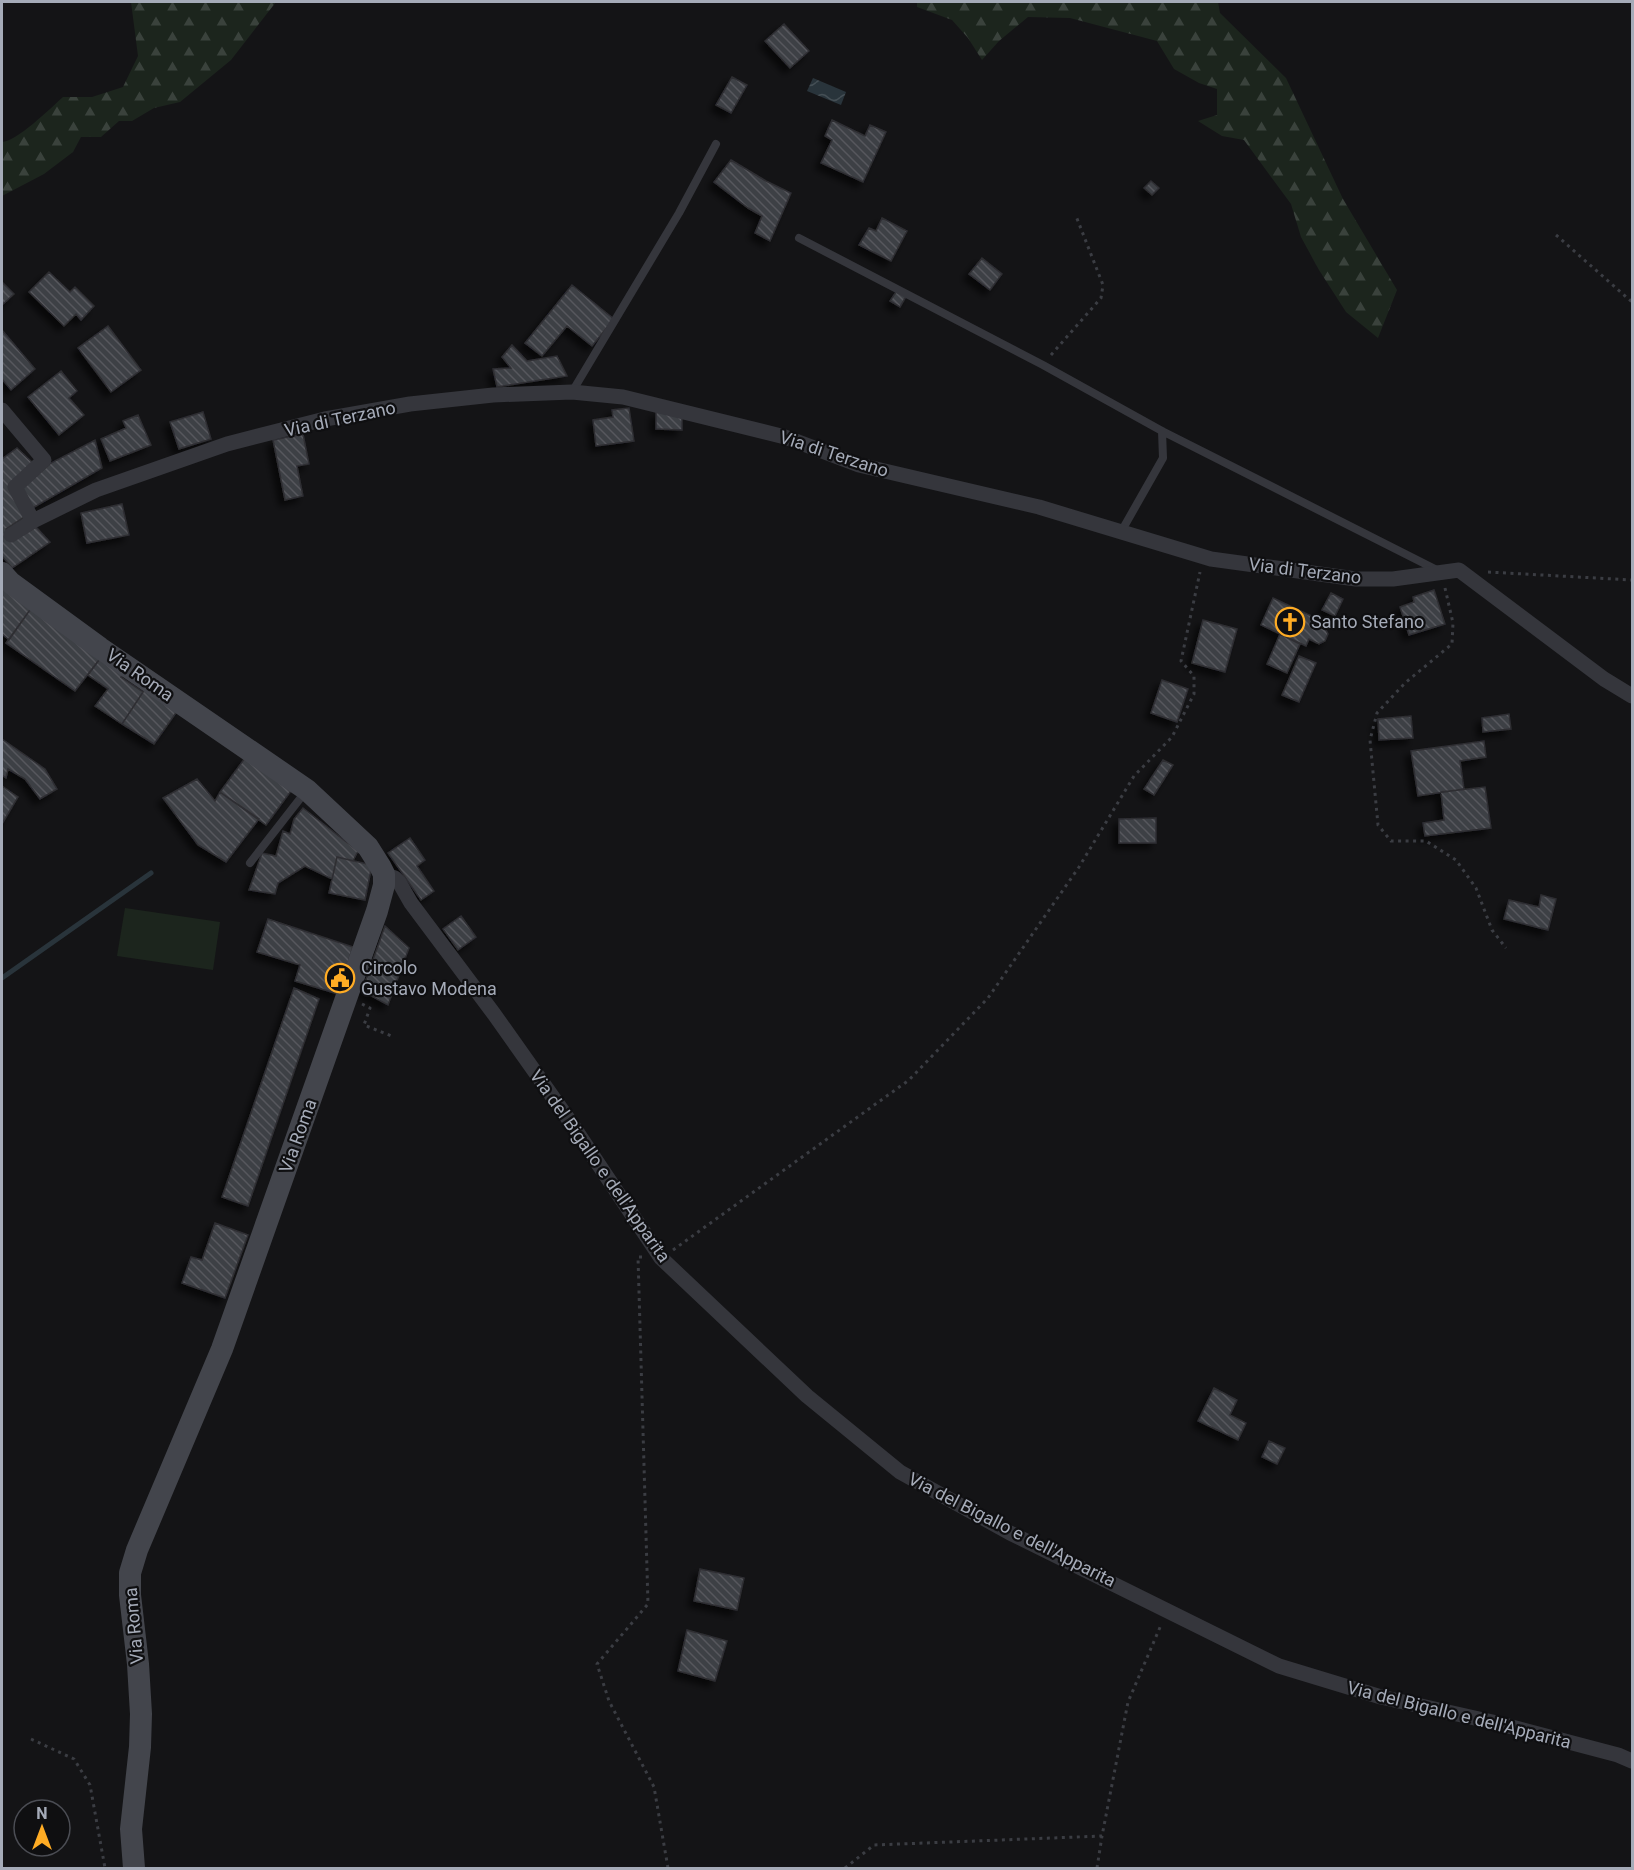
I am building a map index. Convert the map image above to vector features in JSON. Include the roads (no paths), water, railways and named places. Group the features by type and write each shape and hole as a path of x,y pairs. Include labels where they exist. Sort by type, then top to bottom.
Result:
{"main road":[{"name":"Via Roma","path":"2,575 100,648 307,790 368,847 383,884 344,1008 222,1349 137,1550 130,1573 141,1714 140,1747 131,1829 134,1869"}],"street":[{"name":"Via di Terzano","path":"10,535 96,489 228,444 326,419 422,403 493,395 572,392 623,397 785,437 859,465 1039,507 1211,559 1356,579 1393,579 1459,570 1604,679 1632,696"},
{"path":"2,410 44,460 15,487 33,521"},
{"name":"Via del Bigallo e dell'Apparita","path":"383,884 391,900 411,903 548,1091 661,1258 807,1396 900,1472 1010,1533 1279,1665 1381,1697 1497,1723 1618,1755 1632,1761"}],"lane":[{"path":"572,392 679,213 716,144"},
{"path":"799,237 1043,365 1162,431 1441,572"},
{"path":"1120,532 1163,458 1162,431"},
{"path":"250,863 307,790"}],"water":[{"path":"813,78 846,92 841,105 807,91"}],"waterway":[{"path":"2,978 151,873"}],"place":[{"name":"Santo Stefano","path":"1290,622"},
{"name":"Circolo Gustavo Modena","path":"340,978"}]}
